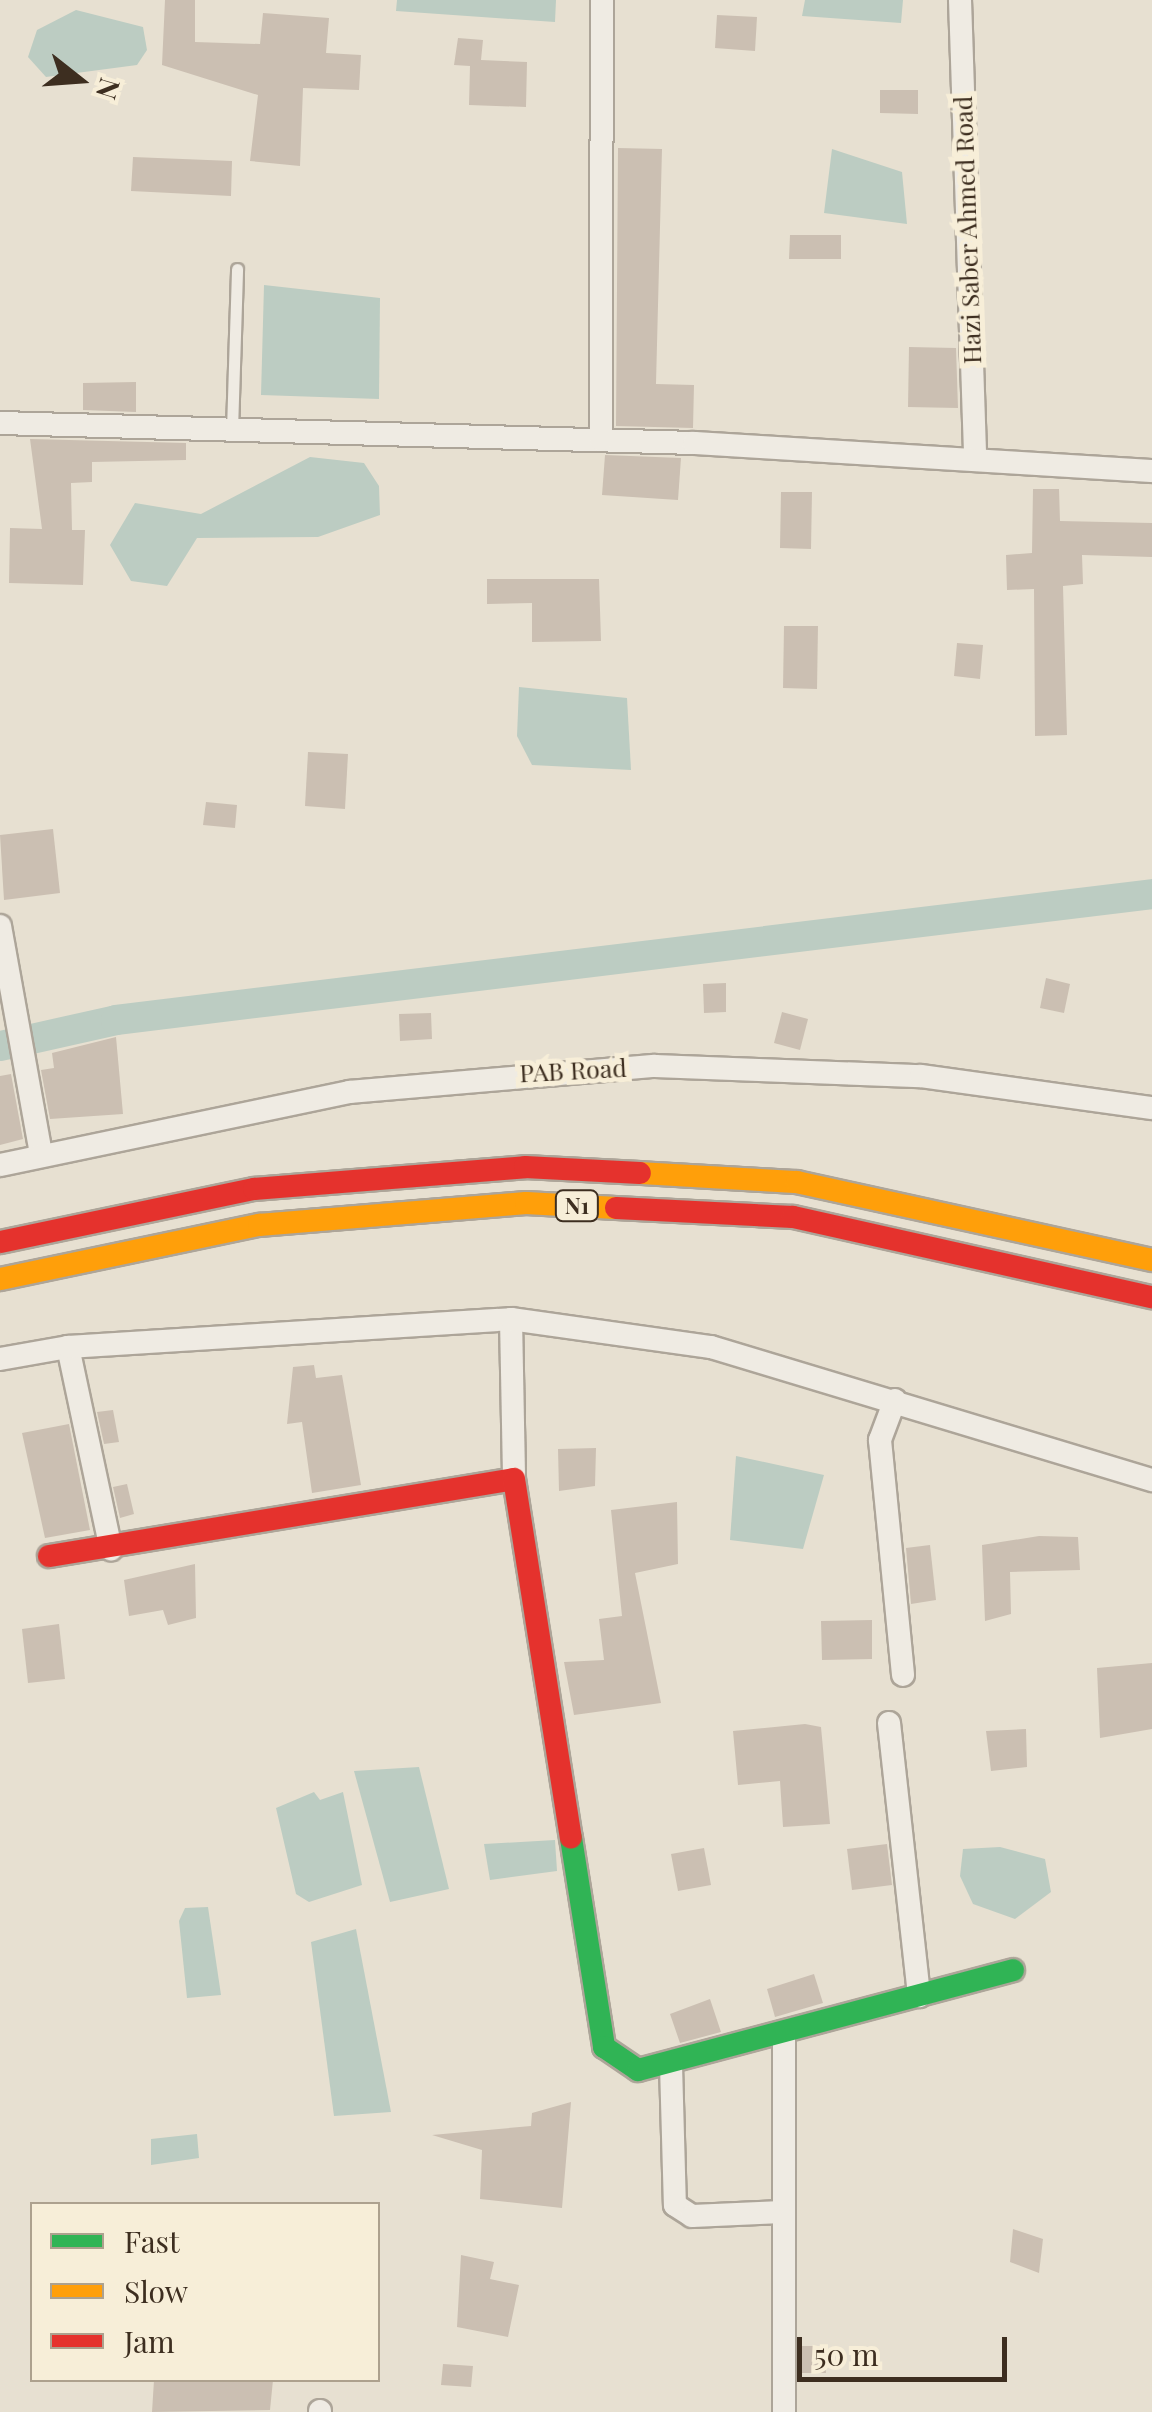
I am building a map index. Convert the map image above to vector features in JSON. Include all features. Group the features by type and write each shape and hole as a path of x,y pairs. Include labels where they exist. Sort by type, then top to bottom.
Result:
{"main road":[{"name":"N1","path":"0,1242 254,1189 526,1168 797,1182 1152,1260"},
{"name":"N1","path":"0,1279 259,1224 526,1203 793,1218 1152,1297"},
{"path":"49,1556 111,1549 514,1480 604,2047 638,2070 671,2065 1013,1970"}],"street":[{"path":"601,440 602,0"},
{"name":"Hazi Saber Ahmed Road","path":"960,0 975,460"},
{"path":"0,423 601,440 1152,471"},
{"path":"0,926 41,1155"},
{"name":"PAB Road","path":"0,1165 349,1092 636,1066 921,1076 1152,1108"},
{"path":"511,1319 514,1480"},
{"path":"0,1360 68,1347 511,1319 710,1347 1152,1480"},
{"path":"68,1347 111,1549"},
{"path":"895,1400 880,1440 903,1675"},
{"path":"889,1723 919,1996"},
{"path":"784,2034 784,2412"},
{"path":"671,2065 675,2205 692,2216 782,2212"}],"lane":[{"path":"232,430 237,269"}],"shaded area":[{"path":"397,0 556,0 555,22 396,11"},
{"path":"805,0 903,0 901,23 802,16"},
{"path":"76,10 143,27 147,50 137,65 46,77 28,57 37,30"},
{"path":"832,149 902,172 907,224 824,213"},
{"path":"264,285 380,298 379,399 261,395"},
{"path":"310,457 364,463 379,486 380,515 318,537 197,538 167,586 131,581 110,545 135,503 201,514"},
{"path":"519,687 627,698 631,770 532,765 517,736"},
{"path":"736,1456 824,1475 803,1549 730,1540"},
{"path":"419,1767 449,1889 390,1902 354,1771"},
{"path":"314,1792 320,1800 343,1792 362,1885 309,1902 296,1894 276,1808"},
{"path":"555,1840 557,1871 490,1880 484,1844"},
{"path":"1000,1847 1045,1859 1051,1892 1015,1919 973,1904 960,1876 963,1849"},
{"path":"208,1907 221,1995 187,1998 179,1921 185,1908"},
{"path":"356,1929 391,2112 334,2116 311,1942"},
{"path":"197,2134 199,2158 151,2165 151,2139"}],"building":[{"path":"165,0 195,0 195,42 260,44 263,13 329,18 326,53 361,55 359,90 303,88 300,166 250,161 258,95 162,65"},
{"path":"717,15 757,17 755,51 715,48"},
{"path":"458,38 483,40 481,60 527,62 526,107 469,105 470,66 454,65"},
{"path":"880,90 918,90 918,114 880,113"},
{"path":"618,148 662,149 656,384 694,385 693,428 616,426"},
{"path":"133,157 232,161 231,196 131,191"},
{"path":"790,235 841,235 841,259 789,259"},
{"path":"909,347 956,348 958,408 908,407"},
{"path":"136,382 136,412 83,410 83,383"},
{"path":"30,439 186,443 186,460 92,462 92,482 71,483 72,530 85,530 83,585 9,583 10,528 42,529"},
{"path":"605,455 681,458 678,500 602,495"},
{"path":"1033,489 1059,489 1060,521 1152,523 1152,557 1082,555 1083,584 1063,586 1067,735 1035,736 1034,589 1007,590 1006,555 1032,553"},
{"path":"781,492 812,492 811,549 780,548"},
{"path":"487,579 599,579 601,641 532,642 532,603 487,604"},
{"path":"784,626 818,626 817,689 783,688"},
{"path":"957,643 983,645 980,679 954,676"},
{"path":"308,752 348,754 345,809 305,806"},
{"path":"206,802 237,805 235,828 203,825"},
{"path":"53,829 60,893 4,900 0,835"},
{"path":"1046,978 1070,984 1064,1013 1040,1008"},
{"path":"726,983 726,1012 704,1013 703,984"},
{"path":"782,1012 808,1019 800,1050 774,1043"},
{"path":"431,1013 432,1039 400,1041 399,1014"},
{"path":"116,1037 123,1114 50,1119 41,1070 54,1068 52,1053"},
{"path":"11,1074 23,1139 0,1145 0,1076"},
{"path":"314,1365 316,1378 342,1375 361,1485 312,1493 302,1422 287,1424 293,1367"},
{"path":"113,1410 119,1442 104,1444 97,1412"},
{"path":"69,1424 90,1530 45,1538 22,1433"},
{"path":"596,1448 595,1486 559,1491 558,1449"},
{"path":"127,1484 134,1514 120,1518 113,1487"},
{"path":"677,1502 678,1564 635,1573 661,1703 574,1715 564,1662 604,1660 599,1619 622,1616 611,1510"},
{"path":"1039,1536 1078,1537 1080,1570 1010,1572 1011,1614 985,1621 982,1545"},
{"path":"930,1545 936,1600 911,1604 906,1548"},
{"path":"195,1564 196,1618 168,1625 163,1610 129,1616 124,1580"},
{"path":"872,1620 872,1659 822,1660 821,1621"},
{"path":"59,1624 65,1679 28,1683 22,1629"},
{"path":"1152,1663 1152,1729 1100,1738 1097,1668"},
{"path":"805,1724 821,1727 830,1824 783,1827 780,1781 738,1785 733,1731"},
{"path":"1026,1729 1027,1767 991,1771 986,1731"},
{"path":"887,1844 892,1885 852,1890 847,1849"},
{"path":"704,1848 711,1885 678,1891 671,1854"},
{"path":"814,1974 823,2003 775,2017 767,1989"},
{"path":"710,1999 721,2032 680,2043 670,2014"},
{"path":"571,2102 562,2208 480,2199 482,2150 432,2135 531,2126 532,2113"},
{"path":"1013,2229 1043,2239 1039,2273 1010,2262"},
{"path":"461,2255 494,2262 490,2279 519,2285 508,2337 457,2327"},
{"path":"801,2346 825,2346 826,2373 802,2373"},
{"path":"443,2364 473,2366 471,2387 441,2385"},
{"path":"154,2382 273,2382 270,2410 152,2412"}],"waterway":[{"path":"0,1046 116,1020 1152,894"}],"traffic: fast":[{"path":"571,1838 604,2047 638,2070 1013,1970"}],"traffic: slow":[{"path":"640,1173 797,1182 1152,1260"},
{"path":"0,1279 259,1225 526,1203 616,1208"}],"traffic: jam":[{"path":"0,1242 254,1189 525,1167 640,1173"},
{"path":"616,1208 793,1217 1152,1297"},
{"path":"49,1556 514,1479 571,1838"}]}
